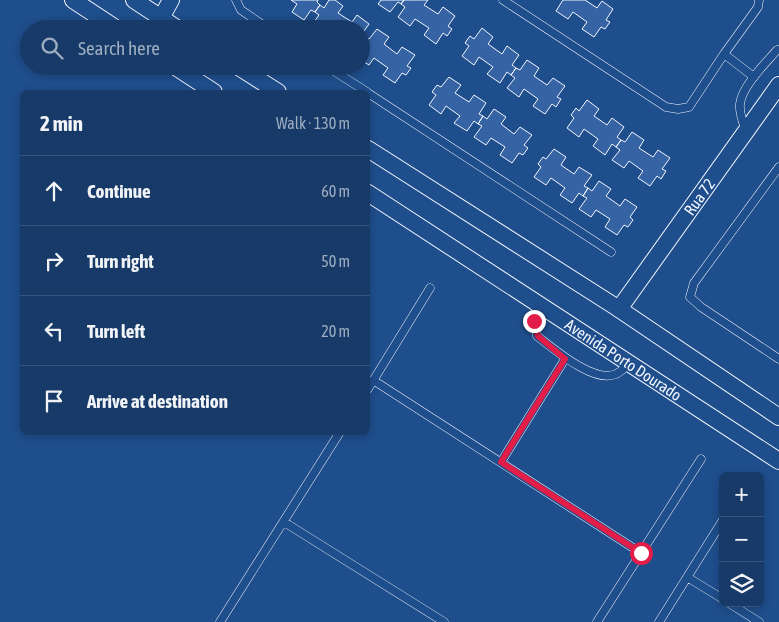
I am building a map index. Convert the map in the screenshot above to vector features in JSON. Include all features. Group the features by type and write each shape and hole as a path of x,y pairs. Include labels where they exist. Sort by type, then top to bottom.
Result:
{"street":[{"path":"73,0 103,20"},
{"path":"134,0 164,20"},
{"path":"161,18 171,0"},
{"path":"188,75 211,90"},
{"path":"251,75 275,90"},
{"name":"Rua 72","path":"619,309 779,86"},
{"path":"370,150 619,309 779,417"},
{"name":"Avenida Porto Dourado","path":"370,194 779,461"}],"lane":[{"path":"236,0 241,10 256,20"},
{"path":"503,0 666,107 678,109 688,107 758,7 759,0"},
{"path":"746,132 740,104 744,92 754,77 779,50"},
{"path":"724,54 754,77"},
{"path":"340,75 362,90"},
{"path":"370,95 611,252"},
{"path":"779,167 776,178 694,283 690,297 701,307 779,359"},
{"path":"370,385 430,288"},
{"path":"537,304 534,321 538,336 565,359 580,368 597,374 607,375 616,374 629,364"},
{"path":"501,462 565,359"},
{"path":"373,380 641,553"},
{"path":"220,622 338,435"},
{"path":"596,622 701,459"},
{"path":"284,522 444,622"},
{"path":"659,622 719,527"},
{"path":"688,577 719,596"},
{"path":"735,607 759,622"}],"building":[{"path":"291,0 318,0 317,2 320,5 315,12 311,10 304,20 292,12 297,4"},
{"path":"329,0 335,0 343,6 338,13 349,20 316,20 319,15 315,12 320,5 324,8"},
{"path":"381,0 404,0 401,4 398,2 390,12 378,4"},
{"path":"404,0 428,0 424,5 438,14 443,7 455,16 448,26 452,29 447,36 443,33 436,44 424,35 429,28 415,19 410,26 398,17 405,7 401,4"},
{"path":"563,0 585,0 597,8 602,1 613,9 606,20 610,22 605,29 601,27 594,37 582,29 587,22 573,12 568,19 556,11"},
{"path":"357,15 364,20 353,20"},
{"path":"482,28 493,37 488,44 502,54 507,46 519,55 512,65 516,68 511,75 507,72 500,83 487,74 493,67 479,57 474,65 462,56 469,46 465,43 470,36 474,39"},
{"path":"377,29 389,37 384,44 397,54 402,47 415,55 407,66 411,68 406,75 402,73 395,83 383,75 388,68 374,58 370,64 370,38"},
{"path":"527,60 539,68 534,76 547,85 553,78 565,86 557,97 561,99 556,107 552,104 545,114 533,106 538,99 524,89 519,97 507,88 515,78 511,75 516,68 520,70"},
{"path":"449,77 461,85 455,93 469,102 474,95 486,103 479,114 483,116 478,124 474,121 467,131 454,123 460,116 446,106 441,114 429,105 436,95 432,92 437,85 441,87"},
{"path":"587,100 599,109 594,116 607,125 612,118 624,127 617,137 621,140 616,147 612,144 605,155 593,146 598,139 584,129 579,137 567,128 574,118 571,115 576,108 579,111"},
{"path":"494,109 506,117 501,124 514,134 520,127 532,135 524,145 528,148 523,155 519,153 512,163 500,155 505,147 491,138 486,145 474,137 482,126 478,124 483,116 487,119"},
{"path":"632,132 644,140 639,148 653,157 658,150 670,158 662,169 666,171 661,179 657,176 650,186 638,178 643,171 629,161 624,168 612,160 620,150 616,147 621,140 625,142"},
{"path":"554,149 566,157 561,165 574,174 579,167 592,175 584,186 588,188 583,196 579,193 572,203 560,195 565,188 551,178 546,185 534,177 541,167 538,164 543,157 546,159"},
{"path":"599,181 611,189 606,196 620,206 625,199 637,207 630,217 633,220 628,227 624,225 617,235 605,227 610,219 596,210 591,217 579,209 587,198 583,196 588,188 592,191"}],"route":[{"path":"534,321 538,336 565,359 501,462 641,553"}]}
